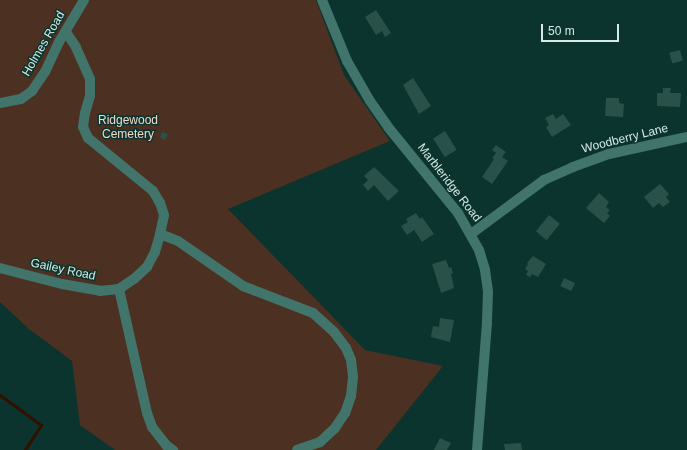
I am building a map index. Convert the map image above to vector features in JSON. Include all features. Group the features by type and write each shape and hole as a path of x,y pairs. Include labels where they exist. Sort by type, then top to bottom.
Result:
{"street":[{"name":"Holmes Road","path":"0,103 21,99 32,91 45,72 59,42 84,0"},
{"name":"Marbleridge Road","path":"322,0 347,61 370,101 388,127 458,213 479,250 485,270 488,292 477,450"},
{"name":"Gailey Road","path":"0,268 49,281 100,291 119,289 134,279 147,267 155,252 164,215 160,203 153,191 88,138 83,127 84,113 90,96 90,80 76,47 66,32"},
{"name":"Woodberry Lane","path":"471,234 544,180 573,167 609,154 687,137"},
{"path":"160,234 178,241 243,286 313,312 334,332 346,348 351,360 353,377 351,396 345,413 335,428 320,442 297,450"},
{"path":"119,289 147,413 152,427 166,445 173,450"}],"green space":[{"name":"Ridgewood Cemetery","path":"0,0 316,0 344,75 390,141 228,209 365,350 443,366 376,450 115,450 80,425 72,361 29,329 0,302"}],"building":[{"path":"376,10 391,33 385,37 382,31 376,35 365,17"},
{"path":"680,50 683,61 672,63 669,53"},
{"path":"413,78 431,106 419,114 403,85"},
{"path":"663,88 671,88 670,93 681,93 680,107 657,106 657,93 663,93"},
{"path":"606,98 619,98 619,103 624,104 623,117 605,116"},
{"path":"553,114 556,119 563,114 571,125 552,137 546,127 549,125 545,118"},
{"path":"445,131 457,150 445,157 433,138"},
{"path":"162,132 168,134 165,140 160,138"},
{"path":"496,145 506,152 502,157 508,161 492,184 482,177 494,159 492,158 496,153 492,150"},
{"path":"374,167 399,191 388,201 374,185 368,191 363,185 368,180 364,176"},
{"path":"660,184 669,194 666,197 670,202 663,207 659,203 653,208 644,197"},
{"path":"599,193 609,202 606,207 610,210 607,213 610,216 604,223 586,208"},
{"path":"416,213 420,219 422,217 434,234 422,242 414,230 407,235 401,226 408,222 406,219"},
{"path":"549,215 560,224 547,240 536,231"},
{"path":"533,256 546,264 538,277 532,274 530,277 526,275 528,271 525,269 528,264 527,263"},
{"path":"446,260 453,273 451,274 454,288 441,293 432,264"},
{"path":"564,278 575,283 571,291 560,286"},
{"path":"440,318 454,320 450,342 431,337 433,326 439,327"},
{"path":"440,438 451,443 447,450 434,450"},
{"path":"521,443 522,450 505,450 504,444"}],"waterway":[{"path":"0,395 41,425 25,450"}]}
